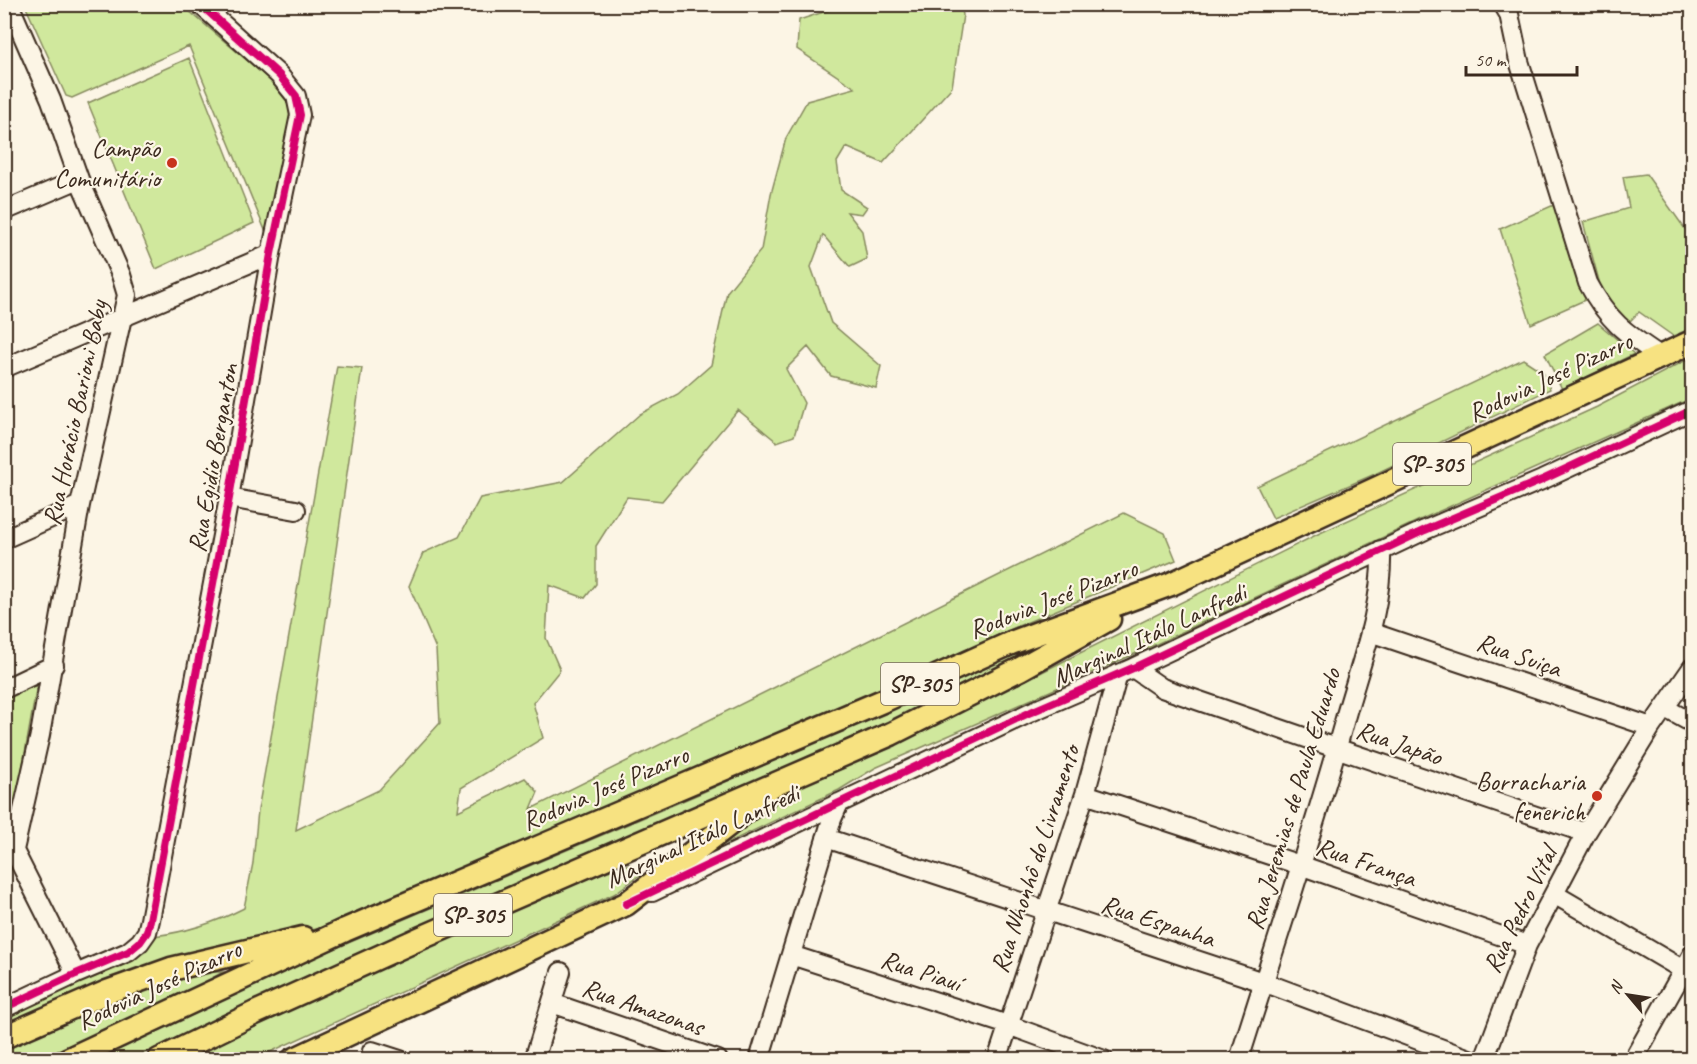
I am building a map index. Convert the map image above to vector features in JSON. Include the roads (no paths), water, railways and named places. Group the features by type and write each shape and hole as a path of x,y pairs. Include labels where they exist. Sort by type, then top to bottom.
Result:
{"main road":[{"name":"Rodovia José Pizarro","path":"159,1059 400,947 891,734 1020,669 1171,584 1692,342"},
{"name":"Rodovia José Pizarro","path":"67,1059 345,930 885,700 1011,643 1171,584"},
{"path":"626,904 791,777"},
{"name":"Marginal Itálo Lanfredi","path":"293,1059 626,904"},
{"path":"4,1037 107,993 171,969 287,941 345,930"}],"street":[{"name":"Rua Horácio Barioni Baby","path":"9,4 51,100 79,179 128,295 80,505 54,665 14,850"},
{"name":"Rua Egidio Berganton","path":"76,974 128,952 143,937 150,920 229,498 271,254 300,115 296,96 279,75 200,4"},
{"path":"1503,4 1509,14 1518,61 1588,283 1599,305 1610,318 1625,332 1659,356"},
{"path":"4,211 79,179"},
{"path":"4,368 271,254"},
{"name":"Marginal Itálo Lanfredi","path":"626,904 1031,712 1125,671 1381,550 1542,480 1692,410"},
{"path":"229,498 296,510"},
{"path":"4,539 80,505"},
{"name":"Rua Jeremias de Paula Eduardo","path":"1239,1059 1337,748 1370,632 1382,576 1381,550"},
{"name":"Rua Suiça","path":"1370,632 1651,727"},
{"path":"4,689 54,665"},
{"name":"Rua Pedro Vital","path":"1484,1059 1527,945 1586,832 1651,727 1692,668"},
{"name":"Rua Japão","path":"1125,671 1162,688 1586,832"},
{"name":"Rua Nhonhô do Livramento","path":"998,1059 1125,671"},
{"path":"1665,708 1692,723"},
{"name":"Rua França","path":"1085,794 1300,865 1527,945"},
{"path":"759,1059 826,838 839,803"},
{"path":"4,831 76,974 4,1008"},
{"name":"Rua Espanha","path":"826,838 1263,982 1472,1059"},
{"path":"1554,894 1690,966 1633,1059"},
{"name":"Rua Piauí","path":"791,955 1008,1025 1104,1059"},
{"path":"534,1059 561,972"},
{"name":"Rua Amazonas","path":"552,1003 718,1059"},
{"path":"372,1050 399,1059"}],"place":[{"name":"Campão Comunitário","path":"172,163"},
{"name":"Borracharia fenerich","path":"1597,796"}]}
